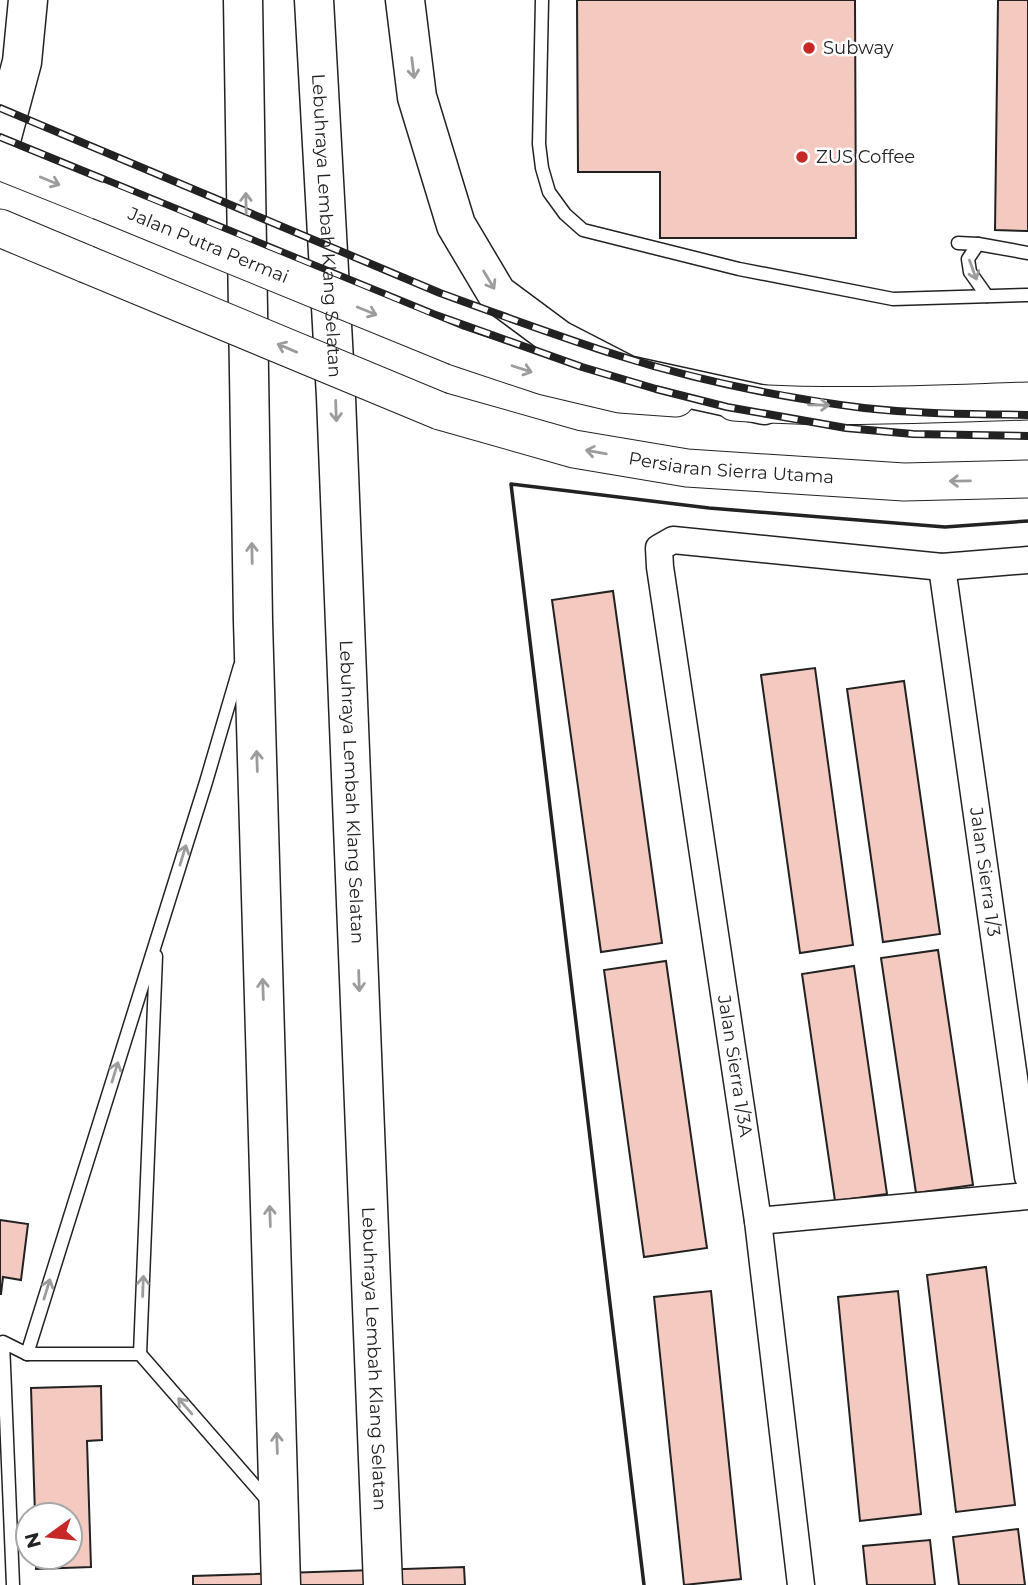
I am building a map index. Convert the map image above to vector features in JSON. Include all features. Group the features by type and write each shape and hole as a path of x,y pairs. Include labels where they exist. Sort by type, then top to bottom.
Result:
{"highway":[{"path":"0,144 11,72 28,0"},
{"path":"243,0 253,621 281,1585"},
{"name":"Lebuhraya Lembah Klang Selatan","path":"314,0 336,397 383,1585"},
{"path":"405,0 416,97 456,225 497,295 559,340 627,375 764,405"}],"main road":[{"name":"Jalan Putra Permai","path":"0,161 457,347 544,376 620,394 764,405"},
{"name":"Persiaran Sierra Utama","path":"0,228 440,411 574,449 687,468 904,482 1028,479"},
{"path":"764,405 862,406 1028,401"}],"street":[{"name":"Jalan Sierra 1/3A","path":"801,1585 758,1221 659,548 673,540 942,567"},
{"path":"942,567 1028,560"},
{"name":"Jalan Sierra 1/3","path":"942,567 1028,1177"},
{"path":"758,1221 1028,1196"}],"lane":[{"path":"542,0 539,144 542,168 548,192 565,214 583,230 739,269 893,299 1028,295"},
{"path":"957,243 1028,253"},
{"path":"978,244 968,259 970,272 987,296"},
{"path":"27,1354 206,782 253,621"},
{"path":"157,939 140,1354 279,1512"},
{"path":"13,1585 1,1342 27,1354 140,1354"}],"building":[{"path":"577,0 855,0 856,238 660,238 660,172 578,172"},
{"path":"998,0 1028,0 1028,231 995,230"},
{"path":"613,591 662,943 601,952 552,600"},
{"path":"815,668 853,945 800,953 761,675"},
{"path":"904,681 940,934 883,942 847,689"},
{"path":"938,950 973,1185 916,1193 881,958"},
{"path":"666,961 707,1248 644,1257 604,970"},
{"path":"854,966 887,1194 835,1201 802,974"},
{"path":"0,1220 28,1224 21,1280 3,1277 1,1294 0,1294"},
{"path":"986,1267 1015,1505 956,1512 927,1275"},
{"path":"711,1291 741,1579 684,1585 654,1297"},
{"path":"898,1291 921,1514 860,1521 838,1297"},
{"path":"101,1386 102,1440 87,1441 91,1567 84,1567 84,1501 35,1501 31,1388"},
{"path":"1018,1529 1025,1585 959,1585 953,1537"},
{"path":"930,1540 935,1585 867,1585 863,1546"},
{"path":"464,1567 465,1585 193,1585 193,1576"}],"railway":[{"path":"0,108 440,293 552,334 649,365 741,387 864,408 925,413 1028,415"},
{"path":"0,137 433,314 582,367 656,389 727,407 846,428 913,434 1028,436"}],"wall":[{"path":"644,1585 511,484 709,508 945,527 1028,521"}],"place":[{"name":"Subway","path":"809,48"},
{"name":"ZUS Coffee","path":"802,157"}]}
